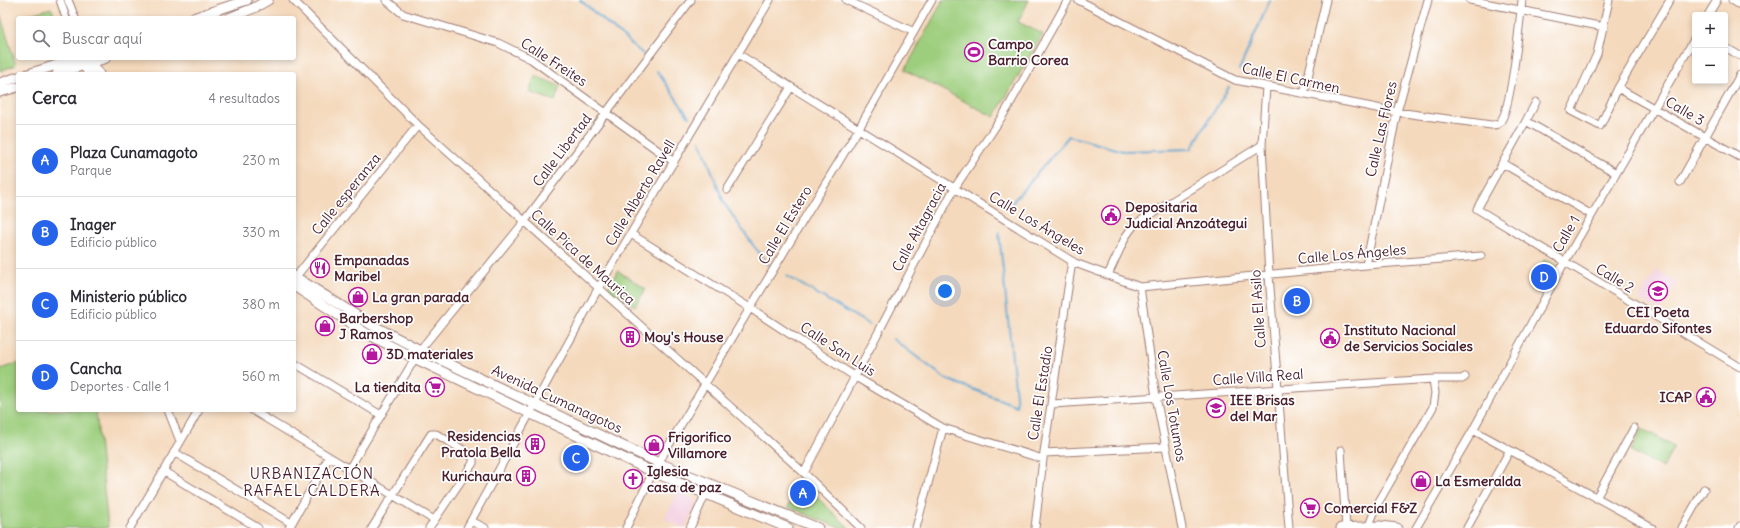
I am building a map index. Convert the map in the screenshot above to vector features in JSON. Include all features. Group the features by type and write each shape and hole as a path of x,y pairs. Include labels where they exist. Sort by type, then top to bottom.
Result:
{"street":[{"path":"60,0 65,16"},
{"path":"68,0 73,16"},
{"path":"199,16 247,0"},
{"path":"234,16 254,8 268,0"},
{"name":"Calle Pica de Maurica","path":"293,0 418,125 524,222 599,287 804,472 861,528"},
{"name":"Calle Freites","path":"386,0 403,14 498,42 531,59 674,162"},
{"name":"Calle Libertad","path":"349,469 414,358 524,222 691,0"},
{"name":"Calle Alberto Ravell","path":"469,525 599,287 770,0"},
{"path":"846,0 914,32"},
{"name":"Calle El Estero","path":"626,528 653,472 858,130 932,0"},
{"name":"Calle Altagracia","path":"804,472 954,189 1007,108 1068,0"},
{"name":"Calle El Carmen","path":"1078,0 1234,80 1397,112 1491,125 1501,122 1508,104 1521,10"},
{"path":"1304,94 1326,0"},
{"name":"Calle Las Flores","path":"1366,265 1397,112 1428,0"},
{"path":"1470,0 1604,26"},
{"path":"1521,10 1522,0"},
{"path":"1608,0 1604,26 1597,54 1572,108 1572,112 1600,126 1618,88 1670,0"},
{"path":"1710,12 1717,0"},
{"path":"1732,0 1740,5"},
{"name":"Calle 1","path":"1416,528 1473,430 1564,263 1692,43"},
{"path":"1727,48 1740,56"},
{"name":"Calle Los Ángeles","path":"738,54 858,130 1072,261 1140,287 1366,265 1481,256"},
{"path":"36,72 85,60"},
{"path":"61,72 85,60"},
{"path":"85,60 88,72"},
{"path":"85,60 97,72"},
{"path":"1680,182 1740,75"},
{"path":"0,83 16,78"},
{"path":"0,92 16,87"},
{"name":"Calle El Asilo","path":"1266,87 1262,145 1277,389 1289,528"},
{"path":"727,190 791,88"},
{"name":"Calle 3","path":"1618,88 1740,157"},
{"path":"1536,102 1502,163 1592,215"},
{"path":"1526,121 1616,173"},
{"name":"Calle esperanza","path":"296,278 418,125"},
{"path":"1108,275 1126,236 1134,225 1262,145"},
{"name":"Calle 2","path":"1502,163 1477,208 1478,211 1740,366"},
{"name":"Calle San Luis","path":"631,234 750,308 854,376 943,428 1044,456 1165,447"},
{"name":"Calle El Estadio","path":"1035,528 1072,261"},
{"name":"Avenida Cumanagotos","path":"296,281 370,324 420,350 659,462 818,528"},
{"name":"Avenida Cumanagotos","path":"296,281 364,332 414,358 653,472 705,495 788,528"},
{"name":"Calle Los Totumos","path":"1140,287 1156,397 1182,528"},
{"path":"296,364 381,415"},
{"name":"Calle Villa Real","path":"1052,404 1433,379 1462,379 1465,377"},
{"path":"1368,527 1377,505 1433,407 1435,393 1433,379"},
{"path":"169,412 180,441"},
{"path":"130,528 198,412"},
{"path":"255,412 434,520"},
{"path":"916,528 943,428"},
{"path":"1596,498 1634,428"},
{"path":"1473,430 1652,528"},
{"path":"372,528 431,434 436,434 470,454 473,458 473,463 429,528"},
{"path":"1341,450 1346,528"},
{"path":"1467,528 1510,450"},
{"path":"174,452 290,526 330,457"},
{"path":"163,471 258,528"},
{"path":"1682,528 1704,489"},
{"path":"690,528 705,495"},
{"path":"469,525 485,528"},
{"path":"1341,528 1397,528"}],"shaded area":[{"name":"CEI Poeta Eduardo Sifontes","path":"1657,270 1677,282 1660,311 1639,299"},
{"path":"678,492 697,501 685,528 664,519"}],"green space":[{"name":"Campo Barrio Corea","path":"943,0 1029,0 1018,22 1043,34 994,117 905,70"},
{"path":"51,8 55,16 23,16"},
{"path":"0,14 16,65 0,71"},
{"path":"535,76 560,86 555,101 529,92"},
{"path":"1545,259 1560,268 1544,296 1528,287"},
{"path":"618,271 646,289 635,306 607,289"},
{"path":"16,364 16,412 96,412 108,528 0,528 0,369"},
{"path":"1642,429 1674,446 1663,468 1631,451"},
{"path":"799,480 849,528 840,528 788,507"}],"waterway":[{"path":"580,0 643,54"},
{"path":"1239,70 1270,0"},
{"path":"657,71 689,117"},
{"path":"1010,205 1069,136 1123,151 1191,149 1229,87"},
{"path":"700,140 724,203 753,245 769,265"},
{"path":"893,339 946,379 1017,406 999,232"},
{"path":"787,276 870,325"}],"place":[{"name":"Campo Barrio Corea","path":"974,52"},
{"name":"Depositaria Judicial Anzoátegui","path":"1111,215"},
{"name":"Empanadas Maribel","path":"320,268"},
{"name":"Cancha","path":"1544,277"},
{"name":"CEI Poeta Eduardo Sifontes","path":"1658,291"},
{"name":"La gran parada","path":"358,297"},
{"name":"Inager","path":"1297,301"},
{"name":"Barbershop J Ramos","path":"325,326"},
{"name":"Moy's House","path":"630,337"},
{"name":"Instituto Nacional de Servicios Sociales","path":"1330,338"},
{"name":"3D materiales","path":"372,354"},
{"name":"La tiendita","path":"435,387"},
{"name":"ICAP","path":"1706,397"},
{"name":"IEE Brisas del Mar","path":"1216,408"},
{"name":"Residencias Pratola Bella","path":"535,444"},
{"name":"Frigorifico Villamore","path":"654,445"},
{"name":"Ministerio público","path":"576,458"},
{"name":"Kurichaura","path":"526,476"},
{"name":"Iglesia casa de paz","path":"633,479"},
{"name":"La Esmeralda","path":"1421,481"},
{"name":"Plaza Cunamagoto","path":"803,493"},
{"name":"Comercial F&Z","path":"1310,508"}],"district":[{"name":"URBANIZACIÓN RAFAEL CALDERA","path":"312,482"}]}
